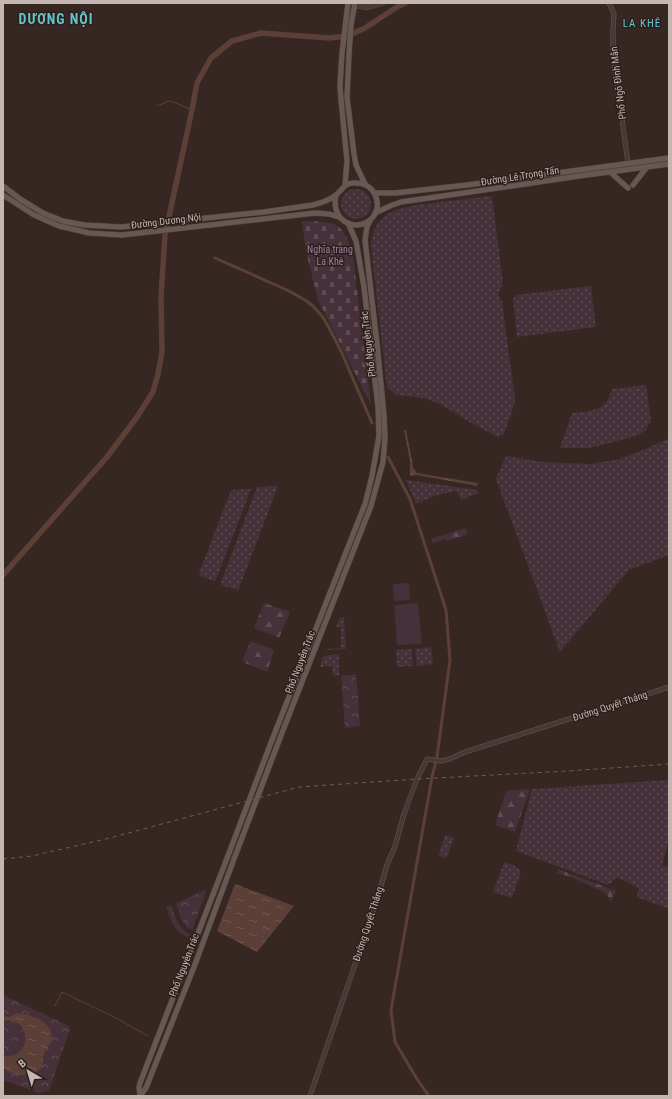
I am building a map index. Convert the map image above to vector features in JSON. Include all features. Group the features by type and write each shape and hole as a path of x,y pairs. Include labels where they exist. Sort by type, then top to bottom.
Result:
{"main road":[{"path":"345,186 347,161 340,99 342,53 348,3"},
{"path":"355,4 351,25 347,97 356,166 365,184"},
{"name":"Đường Lê Trọng Tấn","path":"374,193 395,193 467,185 669,158"},
{"name":"Đường Lê Trọng Tấn","path":"375,213 401,202 669,164"},
{"path":"633,185 647,167"},
{"path":"610,172 628,188"},
{"path":"357,182 365,184 372,189 374,193 377,202 375,213 368,222 360,225 352,225 339,217 335,205 336,195 348,184 357,182"},
{"name":"Đường Dương Nội","path":"3,186 20,199 44,213 62,221 84,225 121,227 264,212 321,203 336,195"},
{"name":"Đường Dương Nội","path":"3,195 34,215 58,226 89,233 122,235 315,213 329,214 339,217"},
{"path":"264,212 265,218"},
{"name":"Phố Nguyễn Trác","path":"140,1096 146,1088 194,967 280,738 365,504 372,476 379,436 378,407 367,287 365,240 367,227 371,219"},
{"name":"Phố Nguyễn Trác","path":"348,223 356,241 367,287"},
{"name":"Phố Nguyễn Trác","path":"140,1096 140,1083 196,932 226,861 272,740 335,588"}],"street":[{"path":"355,4 368,8 383,3"},
{"name":"Phố Ngô Đình Mẫn","path":"609,3 614,14 612,30 613,53 628,163"},
{"name":"Đường Quyết Thắng","path":"310,1096 375,906 387,865 395,846 404,814 424,762 427,758 444,761 466,752 669,687"}],"green space":[{"path":"356,189 366,194 371,204 366,214 356,219 346,214 341,204 346,194"},
{"path":"492,196 502,274 502,284 499,296 502,302 515,399 504,434 498,437 440,404 424,398 396,395 387,387 371,246 373,233 378,223 395,210 417,205"},
{"name":"Nghĩa trang La Khê","path":"302,221 331,223 337,226 342,230 350,245 353,257 371,405 318,300 306,252"},
{"path":"591,286 596,327 517,337 513,299 516,295"},
{"path":"646,385 651,421 645,431 636,436 588,448 560,448 572,413 591,411 602,406 609,397 612,389"},
{"path":"669,438 669,555 629,570 560,652 496,479 506,456 543,462 590,464 620,459"},
{"path":"406,480 477,490 479,493 461,500 457,491 437,495 416,504"},
{"path":"278,486 239,589 236,590 222,585 221,582 257,487"},
{"path":"251,489 216,580 213,581 200,576 199,573 231,490"},
{"path":"466,528 468,533 466,533 466,535 447,541 446,539 433,543 431,539"},
{"path":"409,583 410,600 394,601 393,584"},
{"path":"264,603 290,612 279,638 254,628"},
{"path":"418,603 422,644 397,645 394,605"},
{"path":"344,617 346,649 326,650 341,648 341,627 336,627 339,619"},
{"path":"251,641 274,650 267,672 245,663 243,658"},
{"path":"431,647 433,664 417,666 415,649"},
{"path":"412,649 413,666 397,667 396,650"},
{"path":"339,654 339,675 333,676 332,666 320,667 323,657"},
{"path":"356,674 360,726 345,728 341,676"},
{"path":"669,780 669,840 662,865 669,868 669,909 637,897 639,888 617,877 608,885 516,851 532,789"},
{"path":"530,789 515,832 495,825 506,791"},
{"path":"445,835 454,838 446,858 439,856"},
{"path":"504,862 518,868 521,872 512,898 493,892"},
{"path":"558,869 616,891 610,901 607,894 571,877 557,873"},
{"path":"205,890 206,892 192,930 183,923 176,903"},
{"path":"171,905 182,929 190,934 189,938 176,929 166,907"},
{"path":"3,995 69,1026 70,1029 49,1091 39,1093 3,1080"}],"water":[{"path":"404,430 406,430 413,468 417,473 478,483 477,486 417,475 410,476 410,461"},
{"path":"235,884 294,906 257,952 217,931"},
{"path":"17,1013 34,1017 44,1023 51,1032 52,1040 44,1054 40,1069 30,1074 14,1074 3,1067 3,1056 13,1056 20,1052 24,1046 26,1038 20,1025 13,1021 3,1021 3,1016 9,1017"}],"waterway":[{"path":"3,575 107,457 137,417 153,392 162,352 161,297 165,235 197,83 211,58 232,41 261,33 329,38 347,36 365,28 405,3"},
{"path":"157,106 169,101 192,110"},
{"path":"215,258 287,290 313,306 327,324 341,351 372,423"},
{"path":"388,457 410,499 446,610 450,660 437,757 432,777 391,1010 395,1042 429,1096"},
{"path":"55,1006 62,992 118,1019 148,1036"}],"railway":[{"path":"3,859 32,856 110,838 299,787 669,764"}],"district":[{"name":"DƯƠNG NỘI","path":"56,19"},
{"name":"LA KHÊ","path":"642,23"}]}
